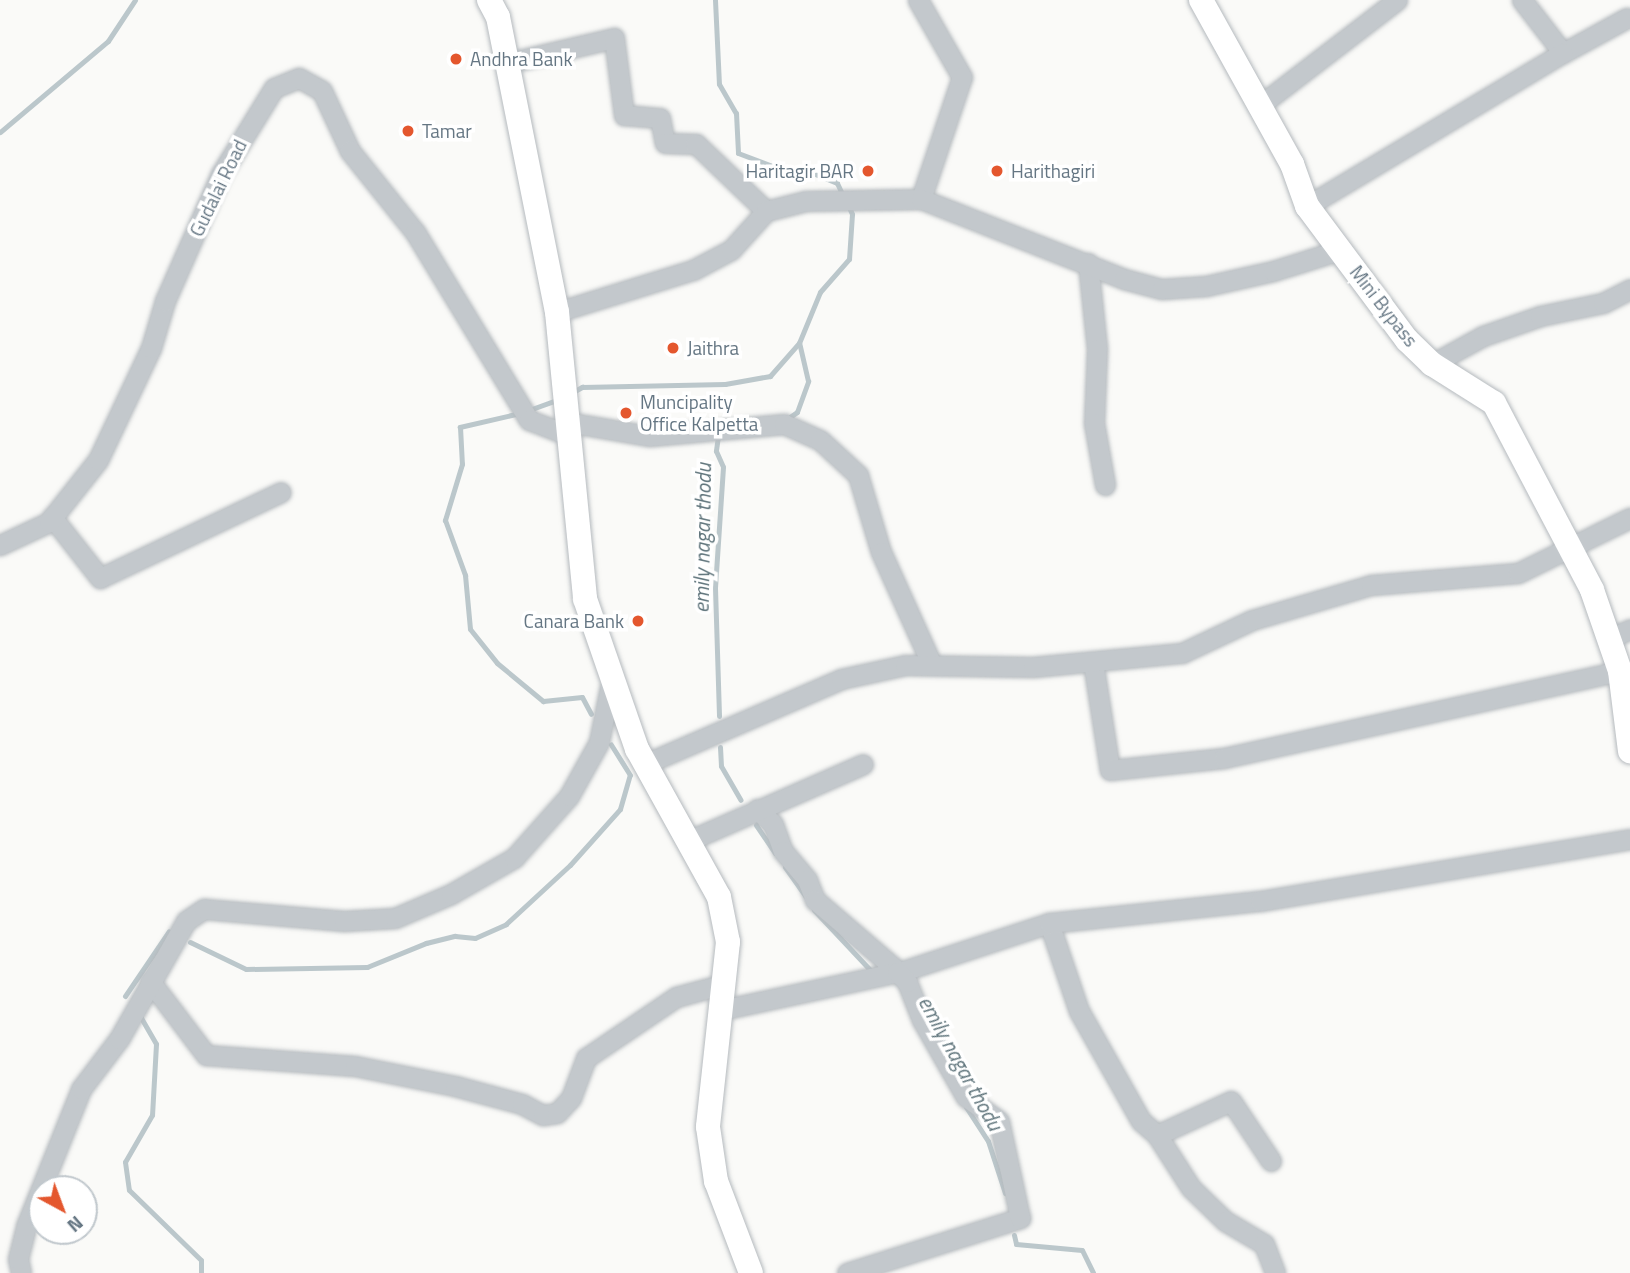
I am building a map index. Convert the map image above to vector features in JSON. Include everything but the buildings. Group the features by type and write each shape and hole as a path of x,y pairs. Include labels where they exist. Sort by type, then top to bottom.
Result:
{"main road":[{"path":"489,0 498,17 557,312 585,599 611,682 645,764 719,897 728,942 708,1126 716,1181 751,1273"},
{"name":"Mini Bypass","path":"1201,0 1292,164 1307,206 1406,340 1432,364 1494,403 1620,634 1620,671 1630,751"}],"street":[{"path":"918,0 962,77 921,198"},
{"path":"1259,106 1397,0"},
{"path":"1522,0 1563,53"},
{"path":"1307,206 1563,53 1627,18"},
{"path":"507,63 614,37 624,115 660,118 665,143 696,144 766,211"},
{"name":"Gudalai Road","path":"0,545 52,517 98,460 151,348 165,302 220,174 274,88 299,78 323,91 350,151 415,232 529,420 566,412"},
{"path":"557,312 693,270 731,250 766,211 806,201 921,198 1162,289 1206,286 1273,271 1340,250"},
{"path":"1088,263 1097,349 1094,423 1105,485"},
{"path":"1432,364 1483,336 1540,316 1603,303 1630,289"},
{"path":"566,412 650,436 784,424 820,440 858,475 881,551 932,665"},
{"path":"52,517 100,578 281,492"},
{"path":"645,764 841,679 905,664 1033,667 1182,653 1252,620 1371,585 1518,573 1630,518"},
{"path":"1093,662 1110,770 1224,758 1620,671"},
{"path":"21,1273 18,1259 26,1226 81,1089 119,1039 186,921 204,909 344,921 395,918 451,894 513,859 569,796 598,742 611,682"},
{"path":"688,841 757,808 863,764"},
{"path":"757,808 773,824 783,851 807,880 816,900 907,982 922,1020 966,1097 999,1121 1020,1218 847,1273"},
{"path":"721,1010 898,972 1049,923 1260,901 1630,839"},
{"path":"1049,923 1079,1011 1119,1089 1157,1135 1191,1188 1225,1221 1264,1244 1275,1273"},
{"path":"150,981 206,1055 355,1066 468,1089 522,1104 543,1115 557,1113 571,1098 586,1058 676,997 724,984"},
{"path":"1157,1135 1231,1101 1271,1161"}],"waterway":[{"path":"0,132 108,41 135,0"},
{"path":"715,0 719,84 736,113 738,153 788,172 810,172 837,183 843,196"},
{"path":"571,393 582,387 725,384 770,376 799,343 820,292 849,259 852,214 848,205"},
{"name":"emily nagar thodu","path":"787,419 797,412 808,381 799,343"},
{"path":"529,410 559,399"},
{"path":"520,413 460,427 462,464 445,520 465,575 470,629 497,663 543,701 582,697 591,714"},
{"name":"emily nagar thodu","path":"718,436 716,451 723,467 715,588 719,716"},
{"path":"190,942 246,969 367,967 426,943 455,936 475,938 506,924 570,865 620,809 630,775 611,745"},
{"name":"emily nagar thodu","path":"720,747 721,766 741,800"},
{"name":"emily nagar thodu","path":"756,825 775,853"},
{"name":"emily nagar thodu","path":"785,867 805,896"},
{"name":"emily nagar thodu","path":"814,910 872,972"},
{"path":"125,996 169,931"},
{"path":"140,1016 156,1044 152,1115 125,1162 129,1190 201,1260 201,1273"},
{"name":"emily nagar thodu","path":"966,1107 988,1141 1005,1193"},
{"name":"emily nagar thodu","path":"1014,1235 1016,1244 1082,1250 1093,1273"}],"place":[{"name":"Andhra Bank","path":"456,59"},
{"name":"Tamar","path":"408,131"},
{"name":"Haritagir BAR","path":"868,171"},
{"name":"Harithagiri","path":"997,171"},
{"name":"Jaithra","path":"673,348"},
{"name":"Muncipality Office Kalpetta","path":"626,413"},
{"name":"Canara Bank","path":"638,621"}]}
